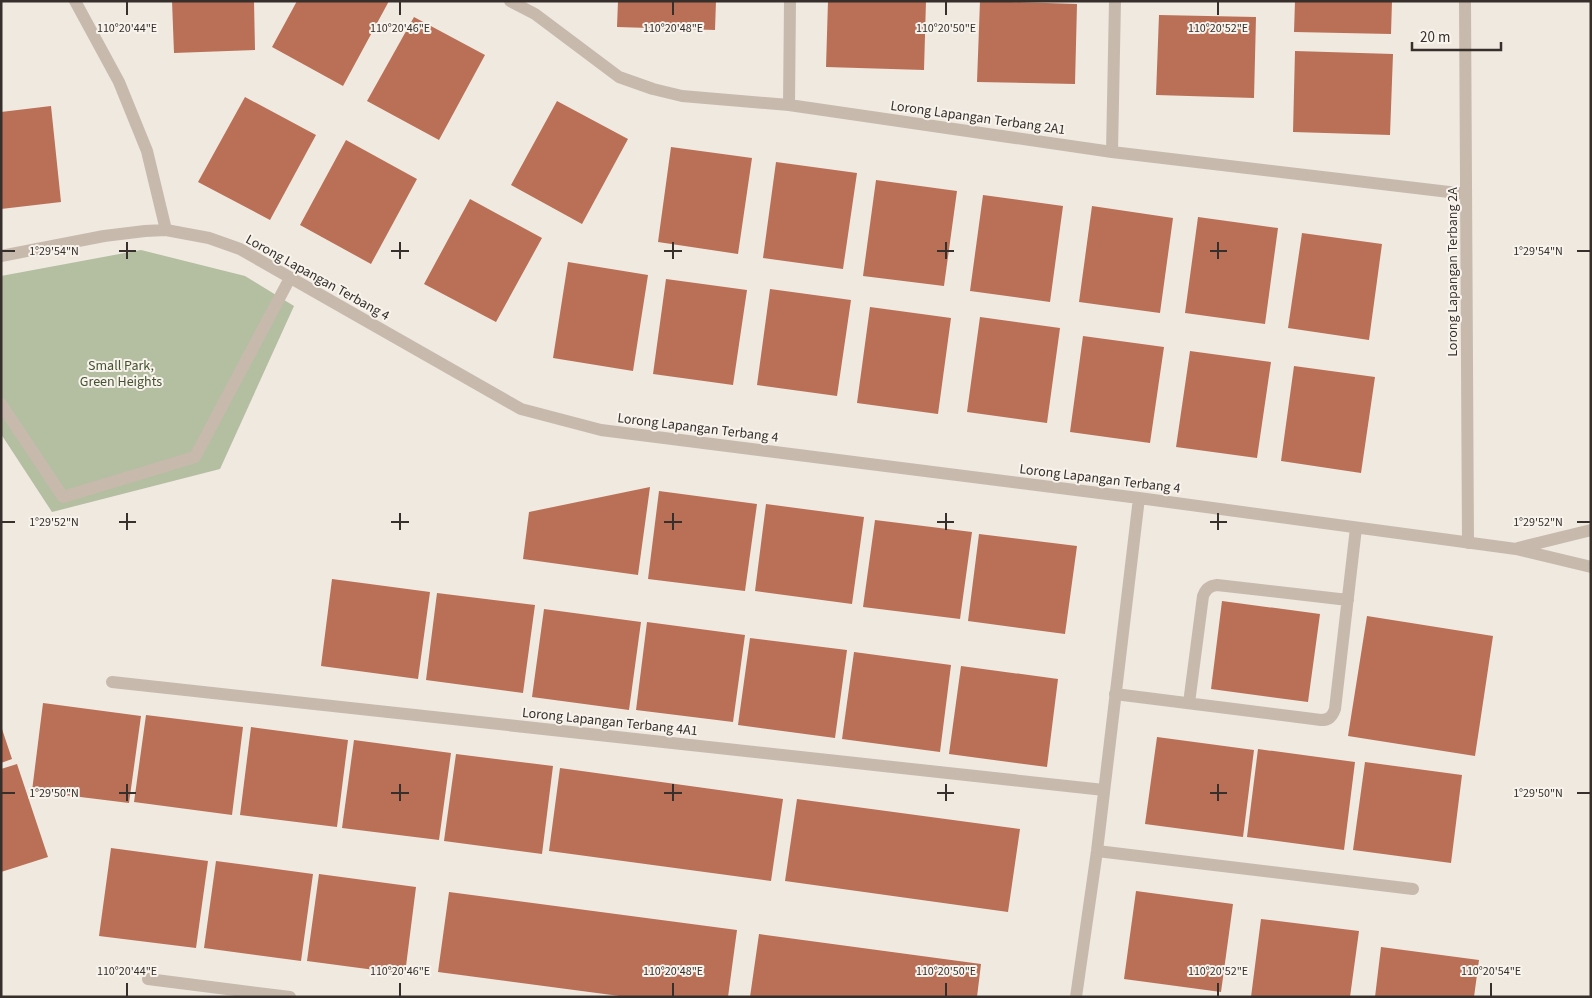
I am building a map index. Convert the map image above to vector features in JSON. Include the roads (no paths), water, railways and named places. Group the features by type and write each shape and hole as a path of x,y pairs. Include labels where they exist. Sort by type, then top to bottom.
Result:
{"street":[{"path":"75,1 119,82 147,151 166,230"},
{"name":"Lorong Lapangan Terbang 2A1","path":"510,1 535,14 619,77 653,89 682,96 789,105 1112,152 1466,194"},
{"path":"789,105 790,1"},
{"path":"1112,152 1115,1"},
{"name":"Lorong Lapangan Terbang 2A","path":"1465,1 1468,543"},
{"name":"Lorong Lapangan Terbang 4","path":"1,256 104,236 145,231 166,230 209,238 240,249 521,409 601,430 1139,498 1516,549"},
{"path":"1,404 63,497 196,457 290,278"},
{"path":"1076,997 1097,851 1139,498"},
{"path":"1115,694 1328,720 1333,716 1335,709 1356,528"},
{"path":"1516,549 1591,530"},
{"path":"1516,549 1591,567"},
{"path":"1188,703 1203,596 1211,586 1218,585 1348,600"},
{"name":"Lorong Lapangan Terbang 4A1","path":"112,682 1104,790"},
{"path":"1097,851 1413,889"},
{"path":"148,979 290,997"}],"park label":[{"name":"Small Park, Green Heights","path":"121,374"}]}
